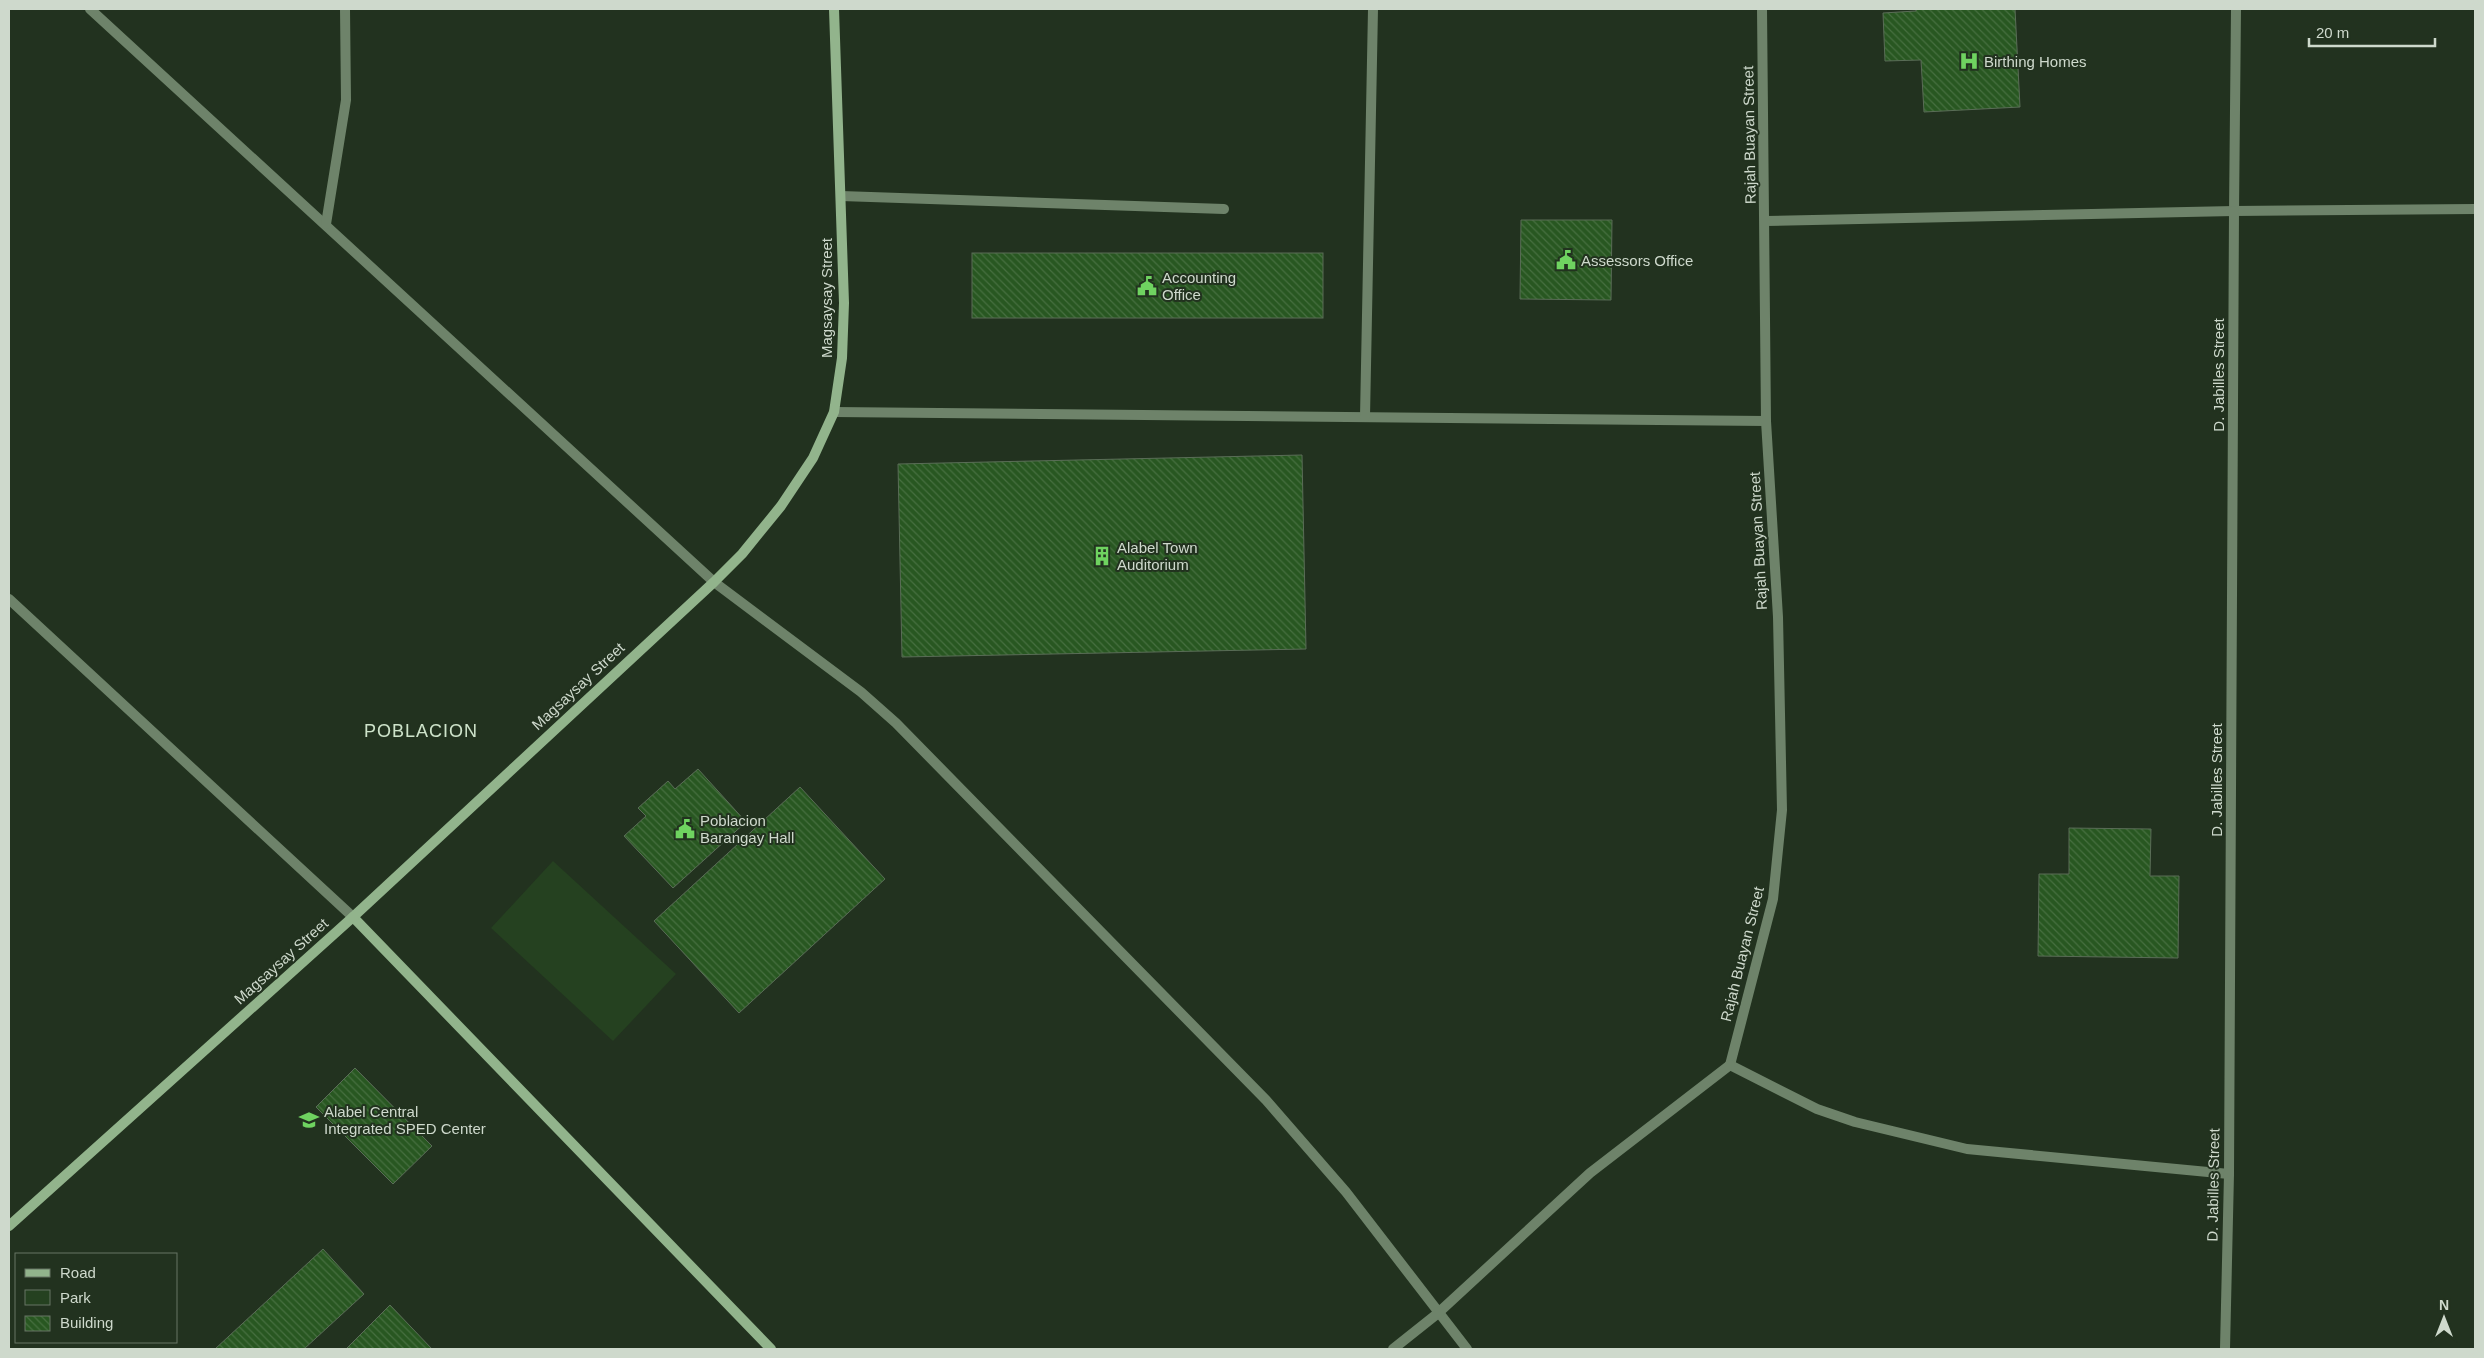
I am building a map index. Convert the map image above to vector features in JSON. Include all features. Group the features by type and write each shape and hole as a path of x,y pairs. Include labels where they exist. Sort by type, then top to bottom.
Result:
{"street":[{"path":"90,9 714,582 861,692 896,723 1266,1100 1346,1192 1437,1314 1467,1349"},
{"path":"326,224 346,100 345,9"},
{"name":"Magsaysay Street","path":"9,1226 353,917 714,582 742,554 781,506 813,458 834,412 842,358 844,312 834,9"},
{"path":"1366,417 1373,9"},
{"name":"Rajah Buayan Street","path":"1730,1065 1773,898 1782,810 1778,617 1766,421 1766,221 1762,9"},
{"name":"D. Jabilles Street","path":"2224,1349 2229,1174 2236,9"},
{"path":"840,196 1224,209"},
{"path":"1766,221 2234,211 2475,210"},
{"path":"834,412 1766,421"},
{"path":"9,599 353,917 771,1349"},
{"path":"1393,1349 1437,1314 1590,1173 1730,1065 1817,1109 1864,1124 1967,1149 2229,1174"}],"green space":[{"path":"553,861 676,974 613,1041 491,928"}],"building":[{"name":"Birthing Homes","path":"1916,9 2015,9 2020,107 1924,112 1921,60 1885,61 1883,13 1916,11"},
{"name":"Assessors Office","path":"1521,220 1612,220 1611,300 1520,299"},
{"name":"Accounting Office","path":"972,253 1323,253 1323,318 972,318"},
{"name":"Alabel Town Auditorium","path":"1302,455 1306,649 902,657 898,464"},
{"name":"Poblacion Barangay Hall","path":"698,769 746,822 673,888 624,836 646,816 638,808 668,781 675,789"},
{"path":"800,787 885,879 739,1013 654,921"},
{"path":"2069,828 2151,829 2150,876 2179,876 2178,958 2038,956 2039,874 2069,874"},
{"path":"355,1068 432,1146 393,1184 316,1107"},
{"path":"323,1249 364,1294 304,1349 215,1349"},
{"path":"390,1305 432,1349 346,1349"}],"place":[{"name":"Birthing Homes","path":"1969,61"},
{"name":"Assessors Office","path":"1566,260"},
{"name":"Accounting Office","path":"1147,286"},
{"name":"Alabel Town Auditorium","path":"1102,556"},
{"name":"Poblacion Barangay Hall","path":"685,829"},
{"name":"Alabel Central Integrated SPED Center","path":"309,1120"}],"district":[{"name":"POBLACION","path":"421,731"}]}
